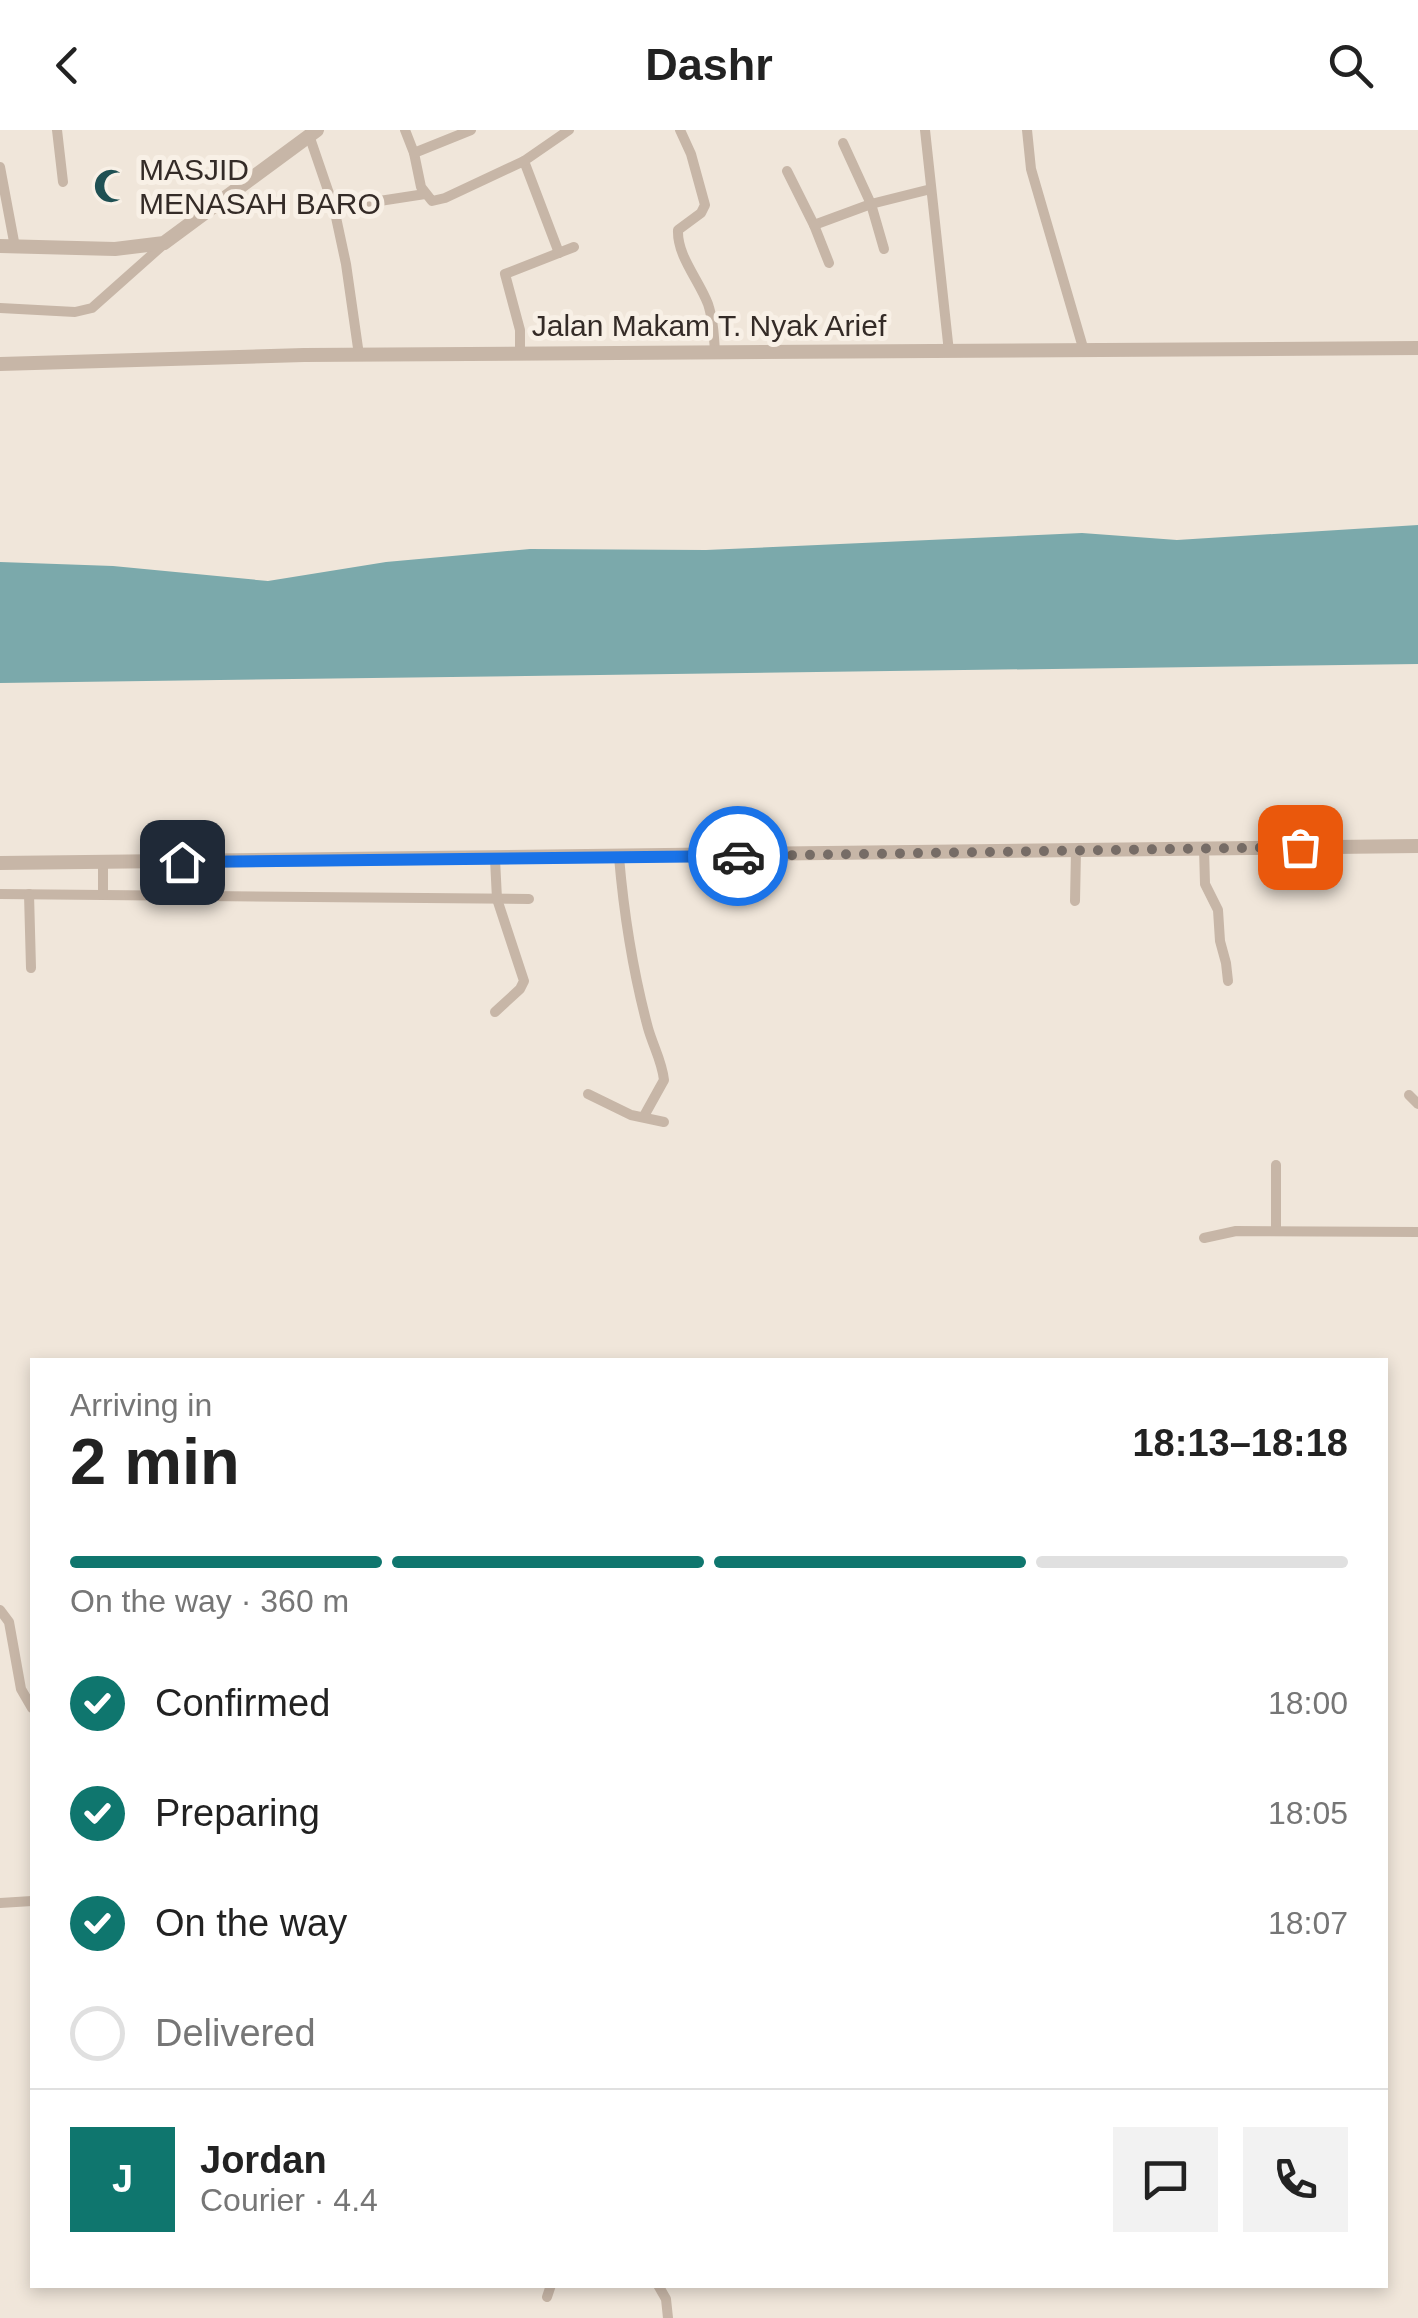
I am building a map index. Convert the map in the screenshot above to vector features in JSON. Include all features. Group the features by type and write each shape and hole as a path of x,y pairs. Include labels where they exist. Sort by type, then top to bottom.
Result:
{"street":[{"path":"57,130 63,182"},
{"path":"405,130 425,194 432,201 524,160 569,130"},
{"path":"414,153 471,130"},
{"path":"680,130 705,205 701,213 678,230 678,242 707,301 715,352"},
{"path":"926,130 949,352"},
{"path":"1028,130 1031,169 1084,350"},
{"path":"0,308 75,312 92,308 164,243 313,133 346,264 359,355"},
{"path":"843,143 871,204 884,249"},
{"path":"524,160 560,253"},
{"path":"0,167 7,246 115,249 164,243"},
{"path":"788,170 828,263"},
{"path":"814,225 871,204 931,189"},
{"path":"334,208 425,194"},
{"path":"520,354 520,330 505,274 574,248"},
{"name":"Jalan Makam T. Nyak Arief","path":"0,364 304,355 1418,348"},
{"path":"0,863 103,867 1076,851 1204,854 1418,846"},
{"path":"1076,851 1076,901"},
{"path":"1204,854 1206,884 1218,910 1228,981"},
{"path":"619,857 631,954 664,1080 644,1116"},
{"path":"494,1012 524,981 497,897 496,862"},
{"path":"103,867 103,893"},
{"path":"0,894 529,898"},
{"path":"29,894 31,968"},
{"path":"588,1094 631,1115 664,1122"},
{"path":"1276,1165 1276,1231"},
{"path":"1204,1238 1236,1231 1418,1232"},
{"path":"0,1610 9,1622 22,1688 30,1704"},
{"path":"0,1904 30,1901"},
{"path":"660,2288 666,2299 668,2318"}],"water":[{"path":"1418,525 1418,664 0,683 0,562 113,566 268,581 386,562 530,549 706,550 1082,533 1177,540"}],"way so far":[{"path":"738,856 1300,847"}],"place":[{"name":"MASJID MENASAH BARO","path":"111,186"}],"route":[{"path":"182,862 738,856"}]}
